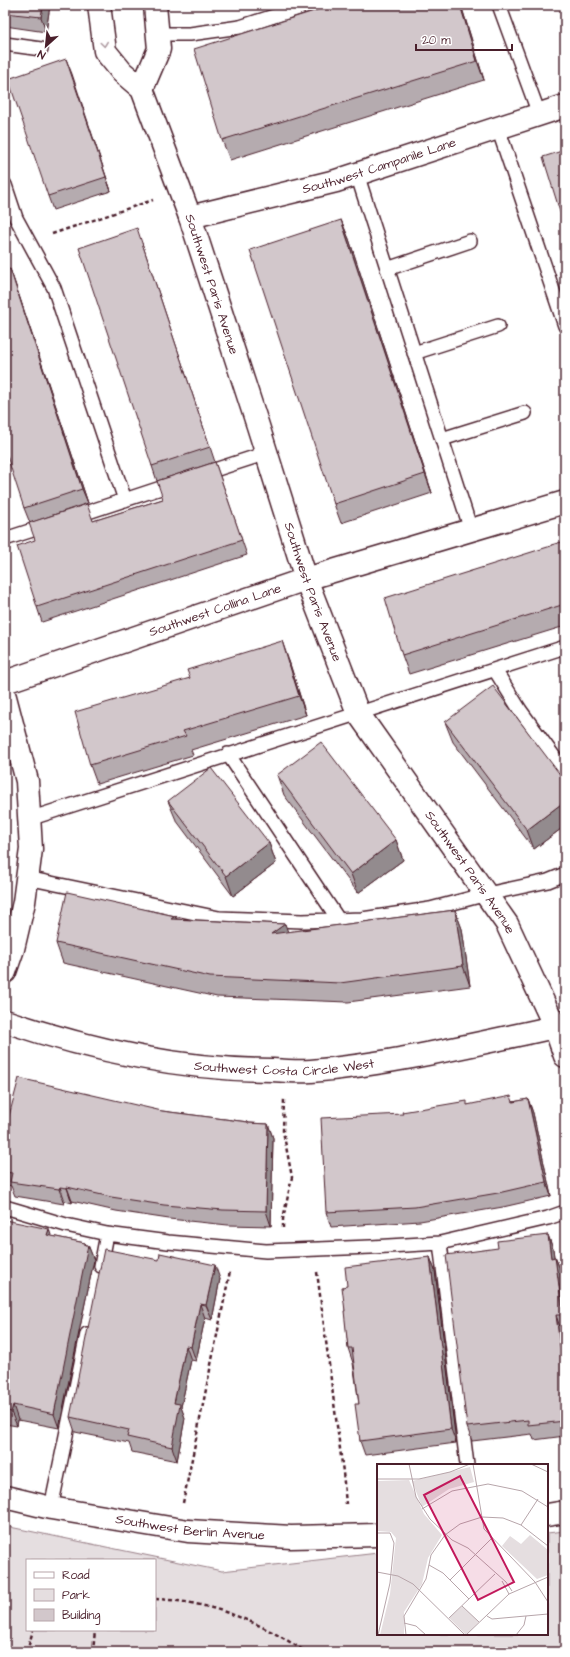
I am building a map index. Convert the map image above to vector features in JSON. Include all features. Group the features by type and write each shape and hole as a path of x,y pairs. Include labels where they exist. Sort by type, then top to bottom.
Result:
{"street":[{"name":"Southwest Paris Avenue","path":"99,5 106,51 122,72 142,89 190,217 267,453 306,579 358,713 507,924 560,1025 565,1056"},
{"path":"142,89 159,49 155,5"},
{"name":"Southwest Campanile Lane","path":"190,217 336,181 565,106"},
{"name":"Southwest Collina Lane","path":"5,682 306,579 565,502"},
{"path":"5,696 27,781 31,849 24,902 13,949 5,972"},
{"name":"Southwest Costa Circle West","path":"5,1021 41,1033 99,1049 171,1063 240,1070 286,1071 310,1071 384,1061 560,1025"},
{"name":"Southwest Berlin Avenue","path":"5,1497 50,1508 178,1529 291,1537 377,1535"},
{"path":"548,1515 565,1512"}],"lane":[{"path":"157,34 190,34 240,26 308,5"},
{"path":"498,5 539,114"},
{"path":"5,44 41,49"},
{"path":"498,128 565,326"},
{"path":"357,174 471,530"},
{"path":"5,185 16,218 54,288 125,500"},
{"path":"387,268 470,241"},
{"path":"414,353 498,326"},
{"path":"442,439 525,413"},
{"path":"5,539 267,453"},
{"path":"29,818 565,647"},
{"path":"496,670 520,710 565,772"},
{"path":"228,754 338,919"},
{"path":"27,878 219,918 302,921 362,919 430,909 487,894 548,881 565,874"},
{"path":"5,1207 66,1225 107,1234 266,1251 440,1243 548,1218 565,1212"},
{"path":"98,1280 107,1234"},
{"path":"440,1243 467,1464"},
{"path":"50,1508 90,1318"}],"path":[{"path":"28,242 154,200"},
{"path":"283,1250 283,1219 292,1177 282,1126 286,1071"},
{"path":"178,1529 235,1248"},
{"path":"314,1249 346,1504"},
{"path":"156,1599 176,1600 212,1607 256,1623 306,1652"},
{"path":"27,1652 33,1631"},
{"path":"93,1652 95,1631"}],"green space":[{"path":"5,1526 222,1571 377,1553 377,1635 548,1635 548,1533 565,1531 565,1652 5,1652"}],"building":[{"path":"5,5 43,5 41,17 5,13"},
{"path":"333,5 460,5 477,61 222,140 194,49"},
{"path":"66,59 106,177 48,196 8,79"},
{"path":"565,150 565,228 543,157"},
{"path":"341,220 425,474 334,504 250,250"},
{"path":"137,228 210,447 152,466 79,248"},
{"path":"10,269 82,489 24,508 5,450 5,270"},
{"path":"215,462 242,540 37,607 17,546 35,540 29,523 87,504 93,521 163,499 157,481"},
{"path":"565,541 565,604 402,655 385,598"},
{"path":"282,641 299,696 183,731 186,736 90,765 75,712 190,678 187,670"},
{"path":"493,686 565,781 565,801 527,830 445,722"},
{"path":"321,742 396,840 351,874 277,775"},
{"path":"211,768 269,843 226,876 168,801"},
{"path":"67,892 175,916 171,919 285,924 271,934 455,910 463,966 340,983 210,977 56,943"},
{"path":"19,1078 162,1111 248,1123 268,1124 266,1211 223,1210 164,1205 111,1197 67,1187 60,1187 59,1189 10,1182 12,1173 5,1172 5,1131"},
{"path":"511,1096 513,1102 528,1099 546,1182 498,1193 415,1207 326,1212 321,1118 403,1114 402,1112 467,1101 467,1105"},
{"path":"5,1220 49,1229 47,1235 85,1243 85,1245 88,1245 54,1414 13,1405 11,1412 5,1410"},
{"path":"548,1235 551,1258 555,1257 563,1315 556,1315 565,1377 565,1421 528,1425 528,1420 467,1427 446,1255 498,1248 497,1241"},
{"path":"104,1249 159,1260 160,1253 215,1265 206,1305 200,1304 191,1347 186,1346 174,1403 180,1404 172,1447 127,1437 129,1430 70,1417"},
{"path":"430,1257 451,1429 360,1441 355,1404 359,1404 352,1348 348,1348 344,1311 342,1287 347,1286 345,1267"}]}
